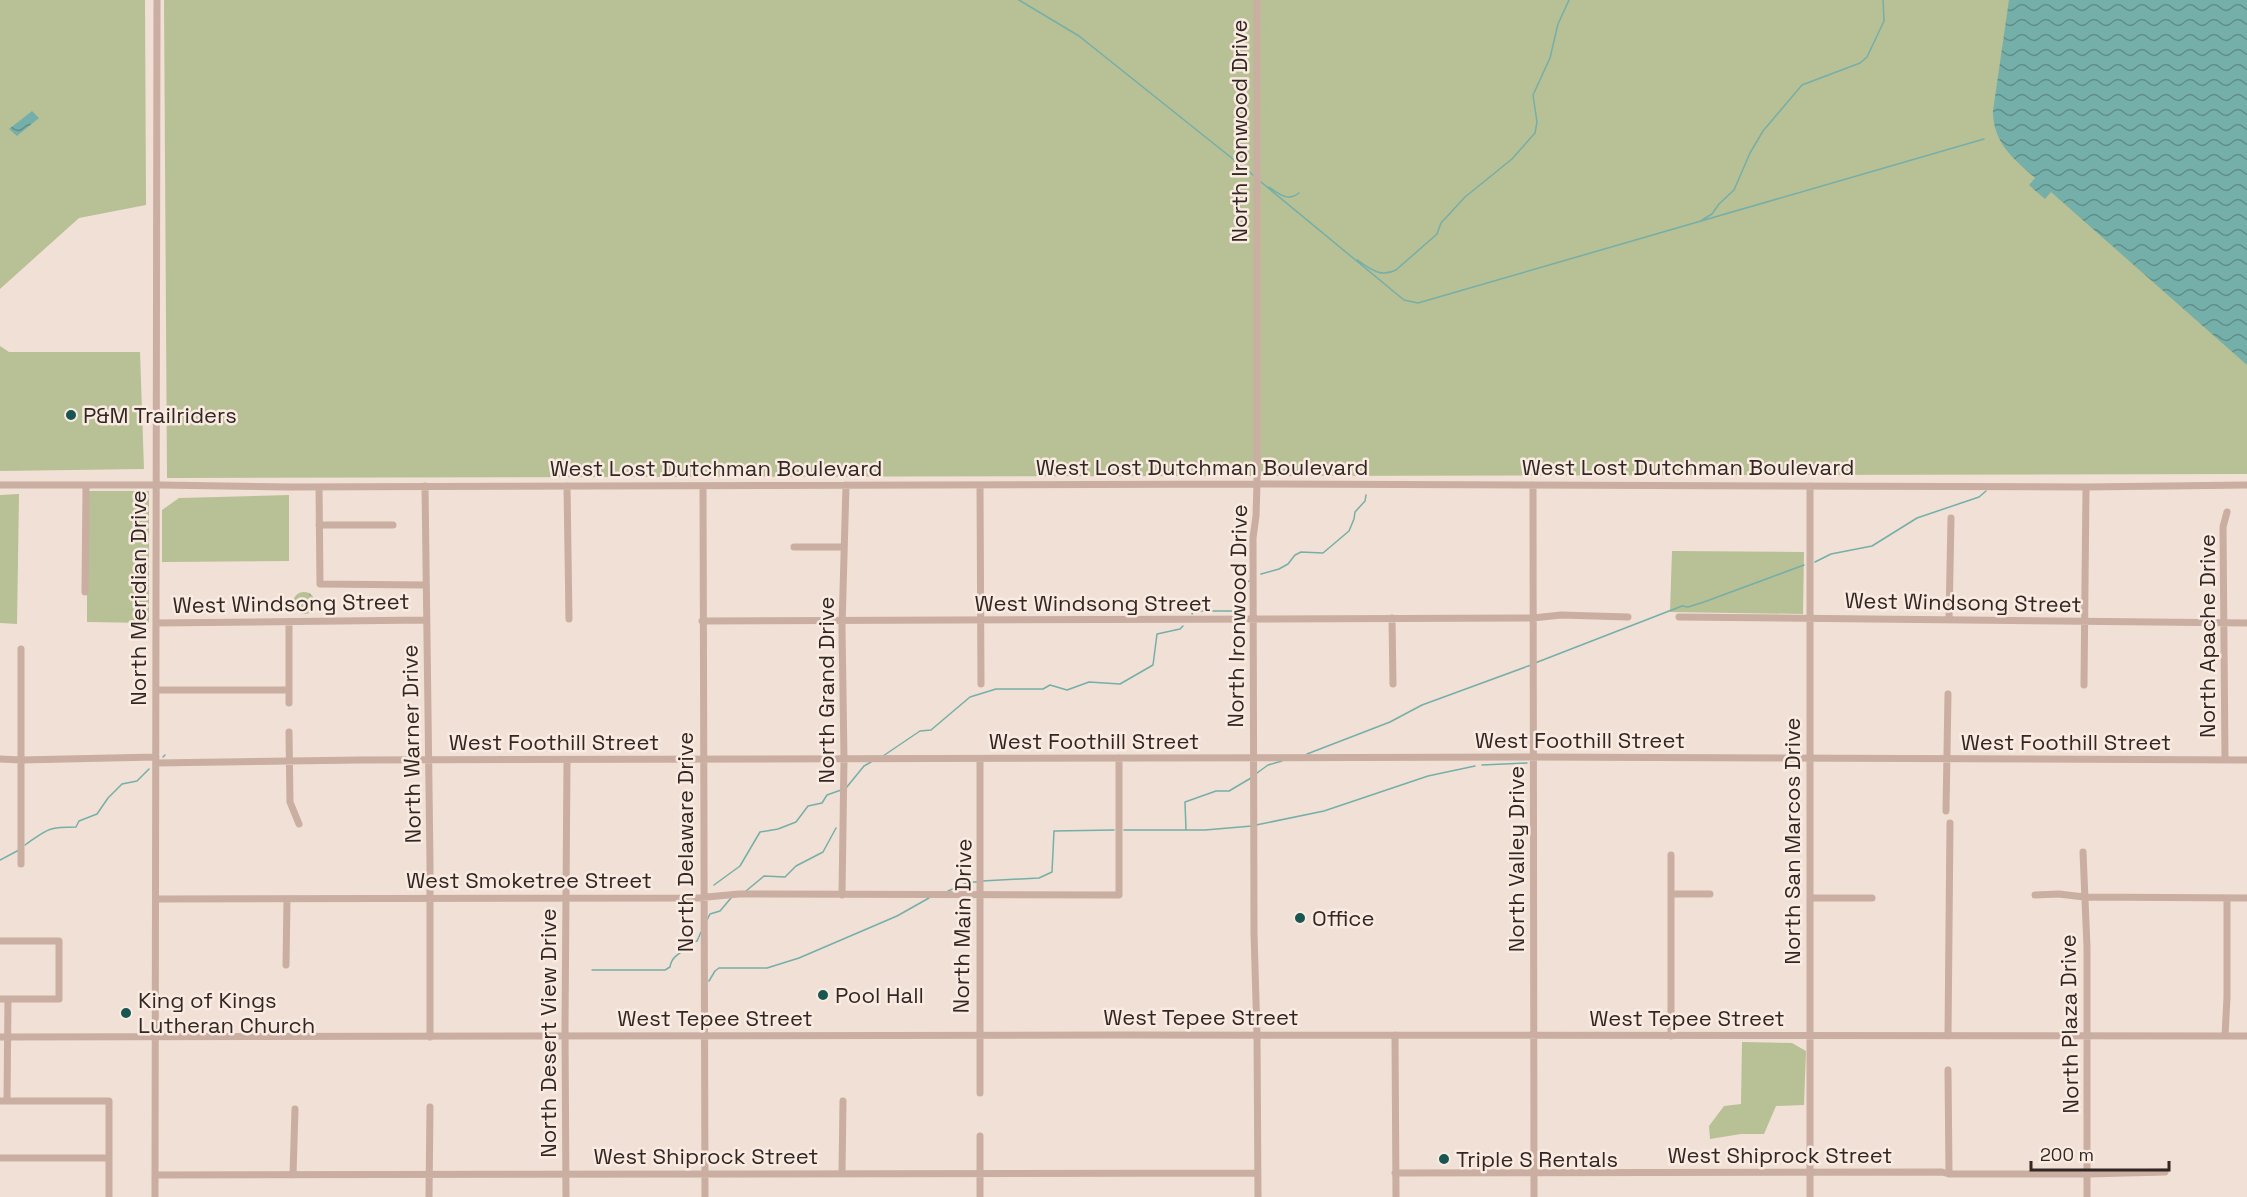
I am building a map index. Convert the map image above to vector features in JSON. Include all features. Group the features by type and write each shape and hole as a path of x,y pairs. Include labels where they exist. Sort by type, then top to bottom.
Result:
{"street":[{"name":"North Meridian Drive","path":"155,1197 157,0"},
{"name":"North Ironwood Drive","path":"1257,0 1257,516 1254,538 1253,759 1258,1197"},
{"name":"West Lost Dutchman Boulevard","path":"0,485 156,484 319,487 1257,484 2086,487 2247,485"},
{"path":"85,592 86,485"},
{"name":"North Grand Drive","path":"842,895 844,759 842,621 846,485"},
{"path":"980,485 981,684"},
{"name":"North Valley Drive","path":"1533,485 1534,1197"},
{"name":"North Warner Drive","path":"425,486 430,1037"},
{"path":"567,486 569,619"},
{"name":"North Delaware Drive","path":"703,486 705,1197"},
{"name":"North San Marcos Drive","path":"1809,486 1810,1197"},
{"path":"319,487 320,584 425,585"},
{"path":"2084,685 2086,487"},
{"name":"North Apache Drive","path":"2225,760 2223,527 2227,512"},
{"path":"1949,619 1951,518"},
{"path":"319,525 393,525"},
{"path":"794,547 844,547"},
{"name":"West Windsong Street","path":"702,621 1253,620 1533,618 1560,615 1580,618 1628,617"},
{"name":"West Windsong Street","path":"1679,617 2247,623"},
{"path":"1392,618 1393,684"},
{"name":"West Windsong Street","path":"156,623 425,620"},
{"path":"289,622 289,703"},
{"path":"21,649 21,864"},
{"path":"156,690 289,690"},
{"path":"1946,811 1948,694"},
{"path":"289,732 290,802 299,824"},
{"name":"West Foothill Street","path":"0,759 704,760 1534,757 2247,760"},
{"name":"West Smoketree Street","path":"156,899 704,897 732,894 1119,895 1119,758"},
{"name":"North Main Drive","path":"980,759 980,1092"},
{"name":"North Desert View Drive","path":"566,1197 567,760"},
{"path":"1948,1036 1950,823"},
{"name":"North Plaza Drive","path":"2083,852 2088,1197"},
{"path":"1671,855 1671,1035"},
{"path":"1671,894 1710,894"},
{"path":"2035,895 2247,898"},
{"path":"286,965 287,898"},
{"path":"1810,898 1872,898"},
{"path":"2225,1036 2227,898"},
{"path":"0,941 59,941 59,999 4,999 4,1101 109,1101 109,1197"},
{"path":"1395,1035 1395,1197"},
{"name":"West Tepee Street","path":"4,1037 2247,1036"},
{"path":"1948,1070 1949,1174"},
{"path":"842,1174 843,1101"},
{"path":"429,1197 430,1107"},
{"path":"293,1175 294,1109"},
{"path":"980,1136 980,1197"},
{"path":"0,1158 109,1158"},
{"name":"West Shiprock Street","path":"1395,1173 2088,1174 2165,1172"},
{"name":"West Shiprock Street","path":"155,1175 1257,1173"}],"green space":[{"path":"0,0 145,0 146,205 79,218 0,289"},
{"path":"164,0 2247,0 2247,474 167,478"},
{"name":"P&M Trailriders","path":"0,346 9,352 140,352 144,469 0,471"},
{"path":"87,491 149,491 149,623 87,622"},
{"path":"19,494 17,624 0,623 0,495"},
{"path":"289,495 289,561 162,562 162,510 179,498"},
{"path":"1672,551 1804,552 1803,614 1670,612"},
{"path":"304,592 312,595 315,603 312,611 304,614 296,611 293,603 296,595"},
{"path":"1742,1042 1792,1043 1806,1051 1804,1105 1776,1106 1764,1134 1741,1134 1710,1139 1709,1126 1724,1106 1741,1104"}],"water":[{"path":"2009,0 2247,0 2247,365 2051,192 2045,199 2029,185 2035,178 2019,164 2000,141 1996,132 1993,111"},
{"path":"32,111 39,118 17,136 9,129"}],"waterway":[{"path":"1019,0 1079,36 1253,175"},
{"path":"1357,260 1380,273 1396,270 1437,234 1441,223 1465,197 1512,159 1535,133 1537,122 1533,95 1550,58 1558,24 1569,0"},
{"path":"1702,220 1712,214 1734,190 1750,153 1763,131 1802,85 1860,63 1867,57 1884,21 1883,0"},
{"path":"1261,182 1404,300 1418,303 1984,139"},
{"path":"1269,187 1287,197 1299,193"},
{"path":"1815,562 1831,554 1872,546 1917,518 1979,497 1986,491"},
{"path":"1261,574 1279,569 1301,552 1323,553 1349,531 1355,512 1365,501 1366,495"},
{"path":"1535,663 1682,606 1688,607 1704,602 1804,565"},
{"path":"1192,614 1194,611 1242,611 1244,609 1244,585 1249,581"},
{"path":"883,756 920,731 931,730 970,697 996,689 1043,689 1050,685 1067,690 1089,682 1120,684 1153,665 1157,634 1180,629 1183,626"},
{"path":"1307,754 1390,722 1422,705 1531,665"},
{"path":"1257,773 1268,765 1282,761"},
{"path":"846,788 864,766 871,762"},
{"path":"1482,765 1527,763"},
{"path":"1256,825 1324,811 1428,776 1475,766"},
{"path":"25,845 48,830 76,827 79,821 97,814 122,784 137,781 149,769"},
{"path":"1186,830 1185,802 1216,791 1229,791 1251,778"},
{"path":"714,885 740,866 760,832 778,829 796,822 808,806 822,803 827,795 841,790"},
{"path":"1124,830 1205,830 1252,826"},
{"path":"746,891 764,876 785,877 796,866 823,852 836,828"},
{"path":"982,881 1039,878 1052,872 1054,831 1114,830"},
{"path":"0,860 19,850"},
{"path":"948,891 969,882 977,882"},
{"path":"707,920 710,914 720,911 731,898"},
{"path":"709,981 719,968 767,968 799,958 897,916 929,898"},
{"path":"592,970 665,970 670,967 676,956 697,941 701,932"}],"place":[{"name":"P&M Trailriders","path":"71,415"},
{"name":"Office","path":"1300,918"},
{"name":"Pool Hall","path":"823,995"},
{"name":"King of Kings Lutheran Church","path":"126,1013"},
{"name":"Triple S Rentals","path":"1444,1159"}]}
